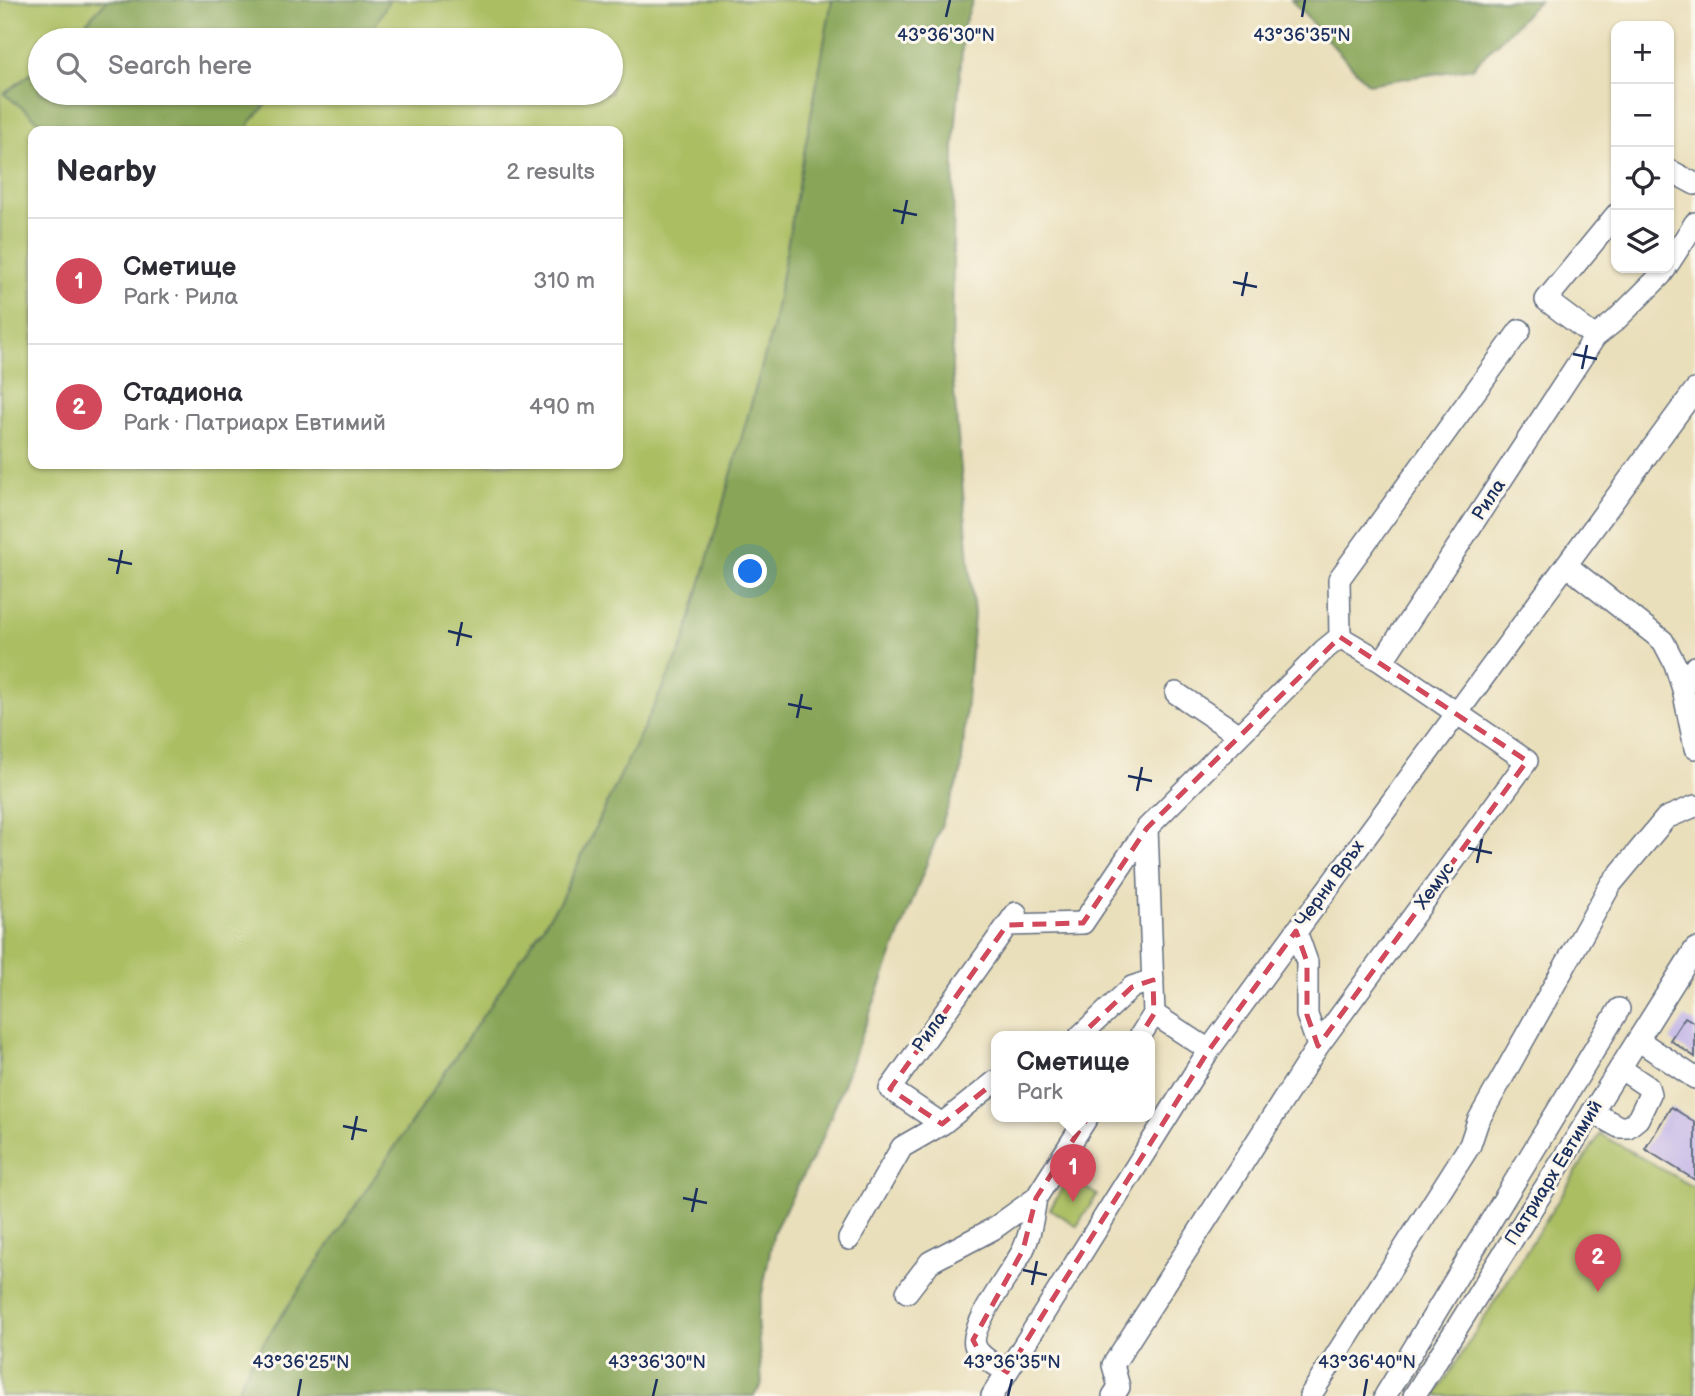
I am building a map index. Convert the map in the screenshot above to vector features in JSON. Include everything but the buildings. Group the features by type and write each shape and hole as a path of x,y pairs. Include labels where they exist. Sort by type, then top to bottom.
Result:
{"street":[{"path":"1674,173 1695,184"},
{"path":"1595,337 1546,300 1611,221"},
{"name":"Рила","path":"1674,255 1695,223"},
{"name":"Рила","path":"1382,662 1595,337 1615,321 1662,273"},
{"path":"1457,712 1340,637 1339,579 1520,330"},
{"name":"Черни Връх","path":"992,1396 1209,1050 1695,390"},
{"path":"1566,565 1663,641 1675,664 1683,689 1695,748"},
{"name":"Рила","path":"942,1124 890,1089 1012,919 1083,923 1147,828 1340,637"},
{"path":"1683,689 1695,667"},
{"path":"1176,692 1239,735"},
{"name":"Хемус","path":"1113,1396 1119,1387 1113,1365 1318,1046 1527,761 1457,712"},
{"path":"1310,1396 1470,1145 1478,1121 1611,884 1666,818 1695,806"},
{"path":"1143,1031 1154,1014 1147,828"},
{"path":"1296,931 1307,962 1307,1015 1318,1046"},
{"name":"Патриарх Евтимий","path":"1414,1396 1638,1040 1686,983 1694,951"},
{"path":"1085,1031 1132,987 1153,980"},
{"path":"1385,1396 1619,1009"},
{"path":"1154,1014 1209,1050"},
{"path":"1638,1040 1695,1078"},
{"path":"1592,1112 1619,1127 1628,1127 1638,1119 1650,1094 1647,1087 1620,1068"},
{"path":"849,1240 902,1147 942,1124 991,1085"},
{"path":"1007,1372 981,1355 975,1349 973,1340 986,1309 1023,1250 1036,1198 1084,1122"},
{"path":"907,1292 930,1262 993,1229 1036,1198"}],"highlighted area":[{"path":"1340,637 1527,761 1318,1046 1307,1015 1307,962 1296,931 1209,1050 1007,1372 981,1355 973,1340 1023,1250 1036,1198 1154,1014 1153,980 1132,987 1066,1049 1020,1062 942,1124 890,1089 1007,925 1083,923 1147,828"}],"green space":[{"path":"0,0 107,0 81,28 28,28 28,76 5,93 43,126 28,126 28,469 623,469 623,126 248,126 266,105 623,105 623,28 374,28 388,0 832,0 772,330 683,646 560,901 250,1363 235,1396 0,1396"},
{"path":"107,0 389,1 374,28 81,28"},
{"path":"832,0 973,0 964,25 954,148 952,369 974,615 961,773 823,1137 774,1231 757,1319 762,1384 754,1396 235,1396 250,1363 560,901 683,646 772,330"},
{"path":"1291,0 1540,0 1472,68 1368,84"},
{"path":"28,76 28,105 266,105 248,126 43,126 4,94"},
{"path":"1600,1134 1695,1188 1695,1396 1435,1396"},
{"path":"1069,1177 1097,1195 1077,1226 1050,1209"}],"place":[{"name":"Сметище","path":"1073,1202"},
{"name":"Стадиона","path":"1598,1292"}]}
